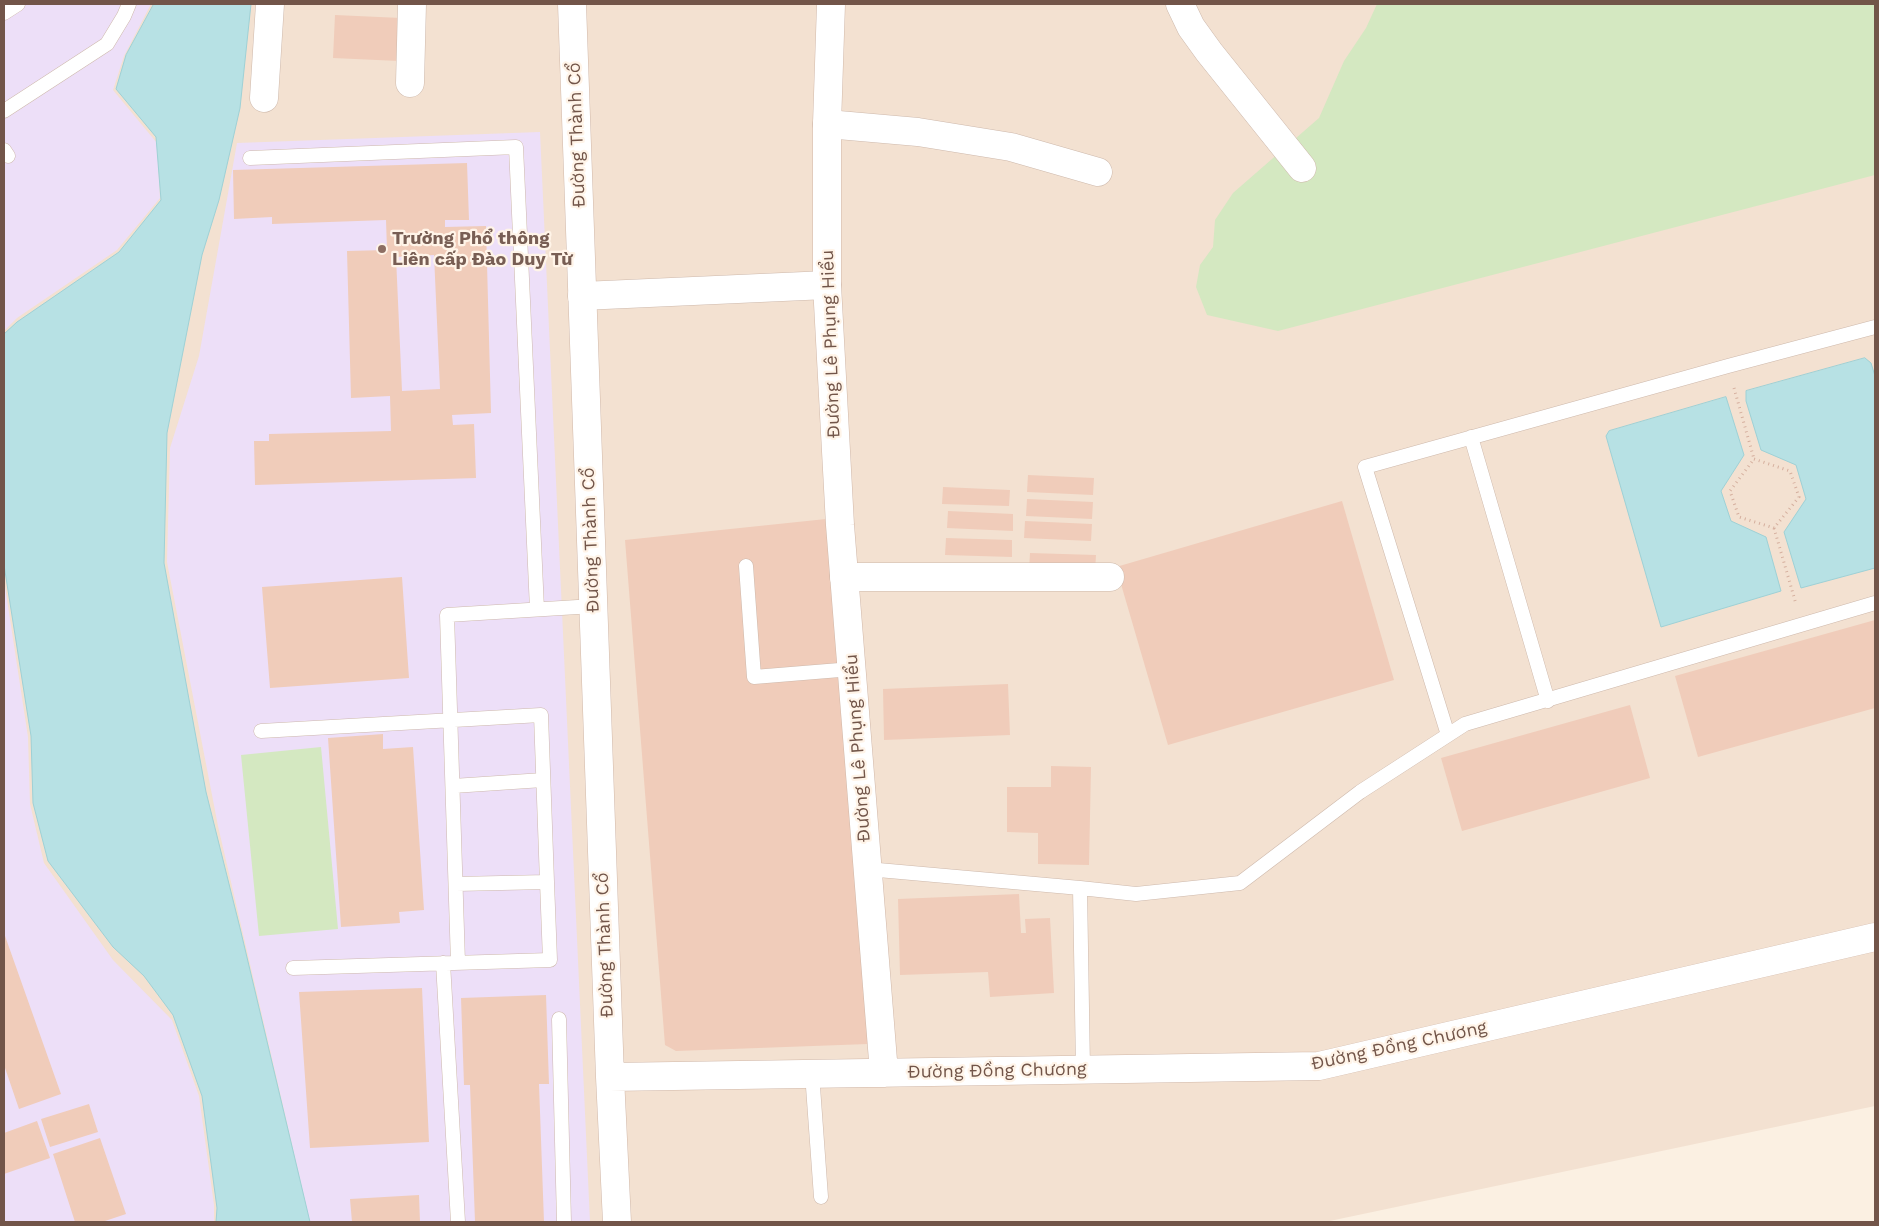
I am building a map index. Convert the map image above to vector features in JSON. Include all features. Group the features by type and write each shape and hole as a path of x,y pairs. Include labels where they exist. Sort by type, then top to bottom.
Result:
{"street":[{"path":"264,98 270,4"},
{"path":"410,83 412,4"},
{"name":"Đường Thành Cổ","path":"572,4 610,1077"},
{"name":"Đường Lê Phụng Hiểu","path":"831,4 827,124 827,285 844,577 884,1072"},
{"path":"1180,4 1191,27 1209,52 1302,168"},
{"path":"827,124 918,132 1011,147 1098,172"},
{"path":"582,296 827,285"},
{"path":"844,577 1110,577"},
{"name":"Đường Đồng Chương","path":"884,1072 1319,1066 1875,937"},
{"path":"616,1222 610,1077 884,1072"}],"lane":[{"path":"4,13 18,4"},
{"path":"4,111 107,44 129,4"},
{"path":"250,158 516,147 537,609"},
{"path":"1448,735 1364,467 1875,327"},
{"path":"1471,437 1548,701"},
{"path":"746,566 754,677 852,669"},
{"path":"867,869 1136,894 1240,883 1360,792 1465,724 1875,603"},
{"path":"458,962 447,615 594,606"},
{"path":"261,731 540,715 550,960 293,968"},
{"path":"453,786 543,780"},
{"path":"456,884 547,882"},
{"path":"1080,888 1084,1070"},
{"path":"443,963 458,1222"},
{"path":"559,1020 564,1222"},
{"path":"812,1074 821,1196"}],"path":[{"path":"1728,366 1754,460"},
{"path":"1754,460 1730,491 1739,517 1774,528"},
{"path":"1754,460 1790,471 1799,497 1774,528"},
{"path":"1774,528 1802,625"}],"shaded area":[{"path":"4,4 1438,4 1875,165 1875,1106 1325,1222 4,1222"},
{"path":"4,4 151,4 124,56 113,90 157,143 160,198 117,250 17,318 4,331"},
{"path":"540,132 590,1222 310,1222 218,826 167,562 170,448 199,356 237,143"},
{"path":"4,580 28,737 30,804 44,863 113,960 172,1020 199,1096 214,1205 214,1222 4,1222"}],"green space":[{"path":"1377,4 1875,4 1875,175 1278,331 1207,315 1196,287 1200,265 1213,247 1215,220 1233,193 1319,118 1344,61 1366,28"},
{"path":"321,747 338,929 259,936 241,755"}],"water":[{"path":"154,4 251,4 240,108 219,200 202,255 167,433 164,563 206,792 310,1222 216,1222 217,1208 202,1096 173,1015 144,976 113,947 48,861 33,803 31,736 4,565 4,334 17,322 119,252 161,200 156,137 116,89 126,55"},
{"path":"1865,358 1871,363 1875,376 1875,568 1801,588 1784,532 1806,499 1796,465 1761,450 1746,401 1746,391"},
{"path":"1726,397 1744,455 1721,491 1731,521 1766,537 1781,591 1661,627 1606,436 1609,431"}],"building":[{"path":"335,15 401,18 399,61 333,58"},
{"path":"467,163 469,220 445,220 445,227 486,226 491,413 452,415 453,425 474,424 476,478 255,485 254,441 269,441 269,434 391,431 390,396 351,398 347,251 387,250 386,220 272,224 272,217 234,219 233,170","holes":["434,255 440,389 402,391 396,257"]},
{"path":"1028,475 1094,478 1093,495 1027,492"},
{"path":"943,487 1010,490 1009,506 942,504"},
{"path":"1027,499 1093,502 1092,519 1026,516"},
{"path":"1342,501 1394,680 1168,745 1116,567"},
{"path":"948,511 1013,514 1013,531 947,528"},
{"path":"826,519 868,1044 676,1051 665,1045 625,540"},
{"path":"1025,521 1092,524 1091,541 1024,538"},
{"path":"946,538 1012,540 1012,557 945,555"},
{"path":"1030,553 1096,555 1095,572 1029,570"},
{"path":"402,577 409,678 270,688 262,587"},
{"path":"1875,620 1875,708 1698,757 1675,676"},
{"path":"1008,684 1010,735 884,740 883,689"},
{"path":"1630,705 1650,778 1462,831 1441,758"},
{"path":"383,734 383,749 413,747 424,910 399,912 400,923 341,927 328,738"},
{"path":"1051,766 1091,767 1089,865 1038,864 1038,833 1007,832 1007,787 1051,787"},
{"path":"1019,894 1021,933 1026,933 1025,919 1050,918 1054,993 990,997 988,972 900,975 898,899"},
{"path":"4,933 61,1094 19,1109 4,1065"},
{"path":"422,988 429,1142 310,1148 299,992"},
{"path":"546,995 549,1084 539,1084 544,1222 475,1222 470,1085 464,1085 461,998"},
{"path":"89,1104 98,1132 50,1147 41,1119"},
{"path":"37,1121 50,1158 4,1174 4,1133"},
{"path":"100,1138 126,1214 102,1222 75,1222 53,1154"},
{"path":"419,1195 420,1222 352,1222 350,1199"}],"place":[{"name":"Trường Phổ thông Liên cấp Đào Duy Từ","path":"382,249"}]}
